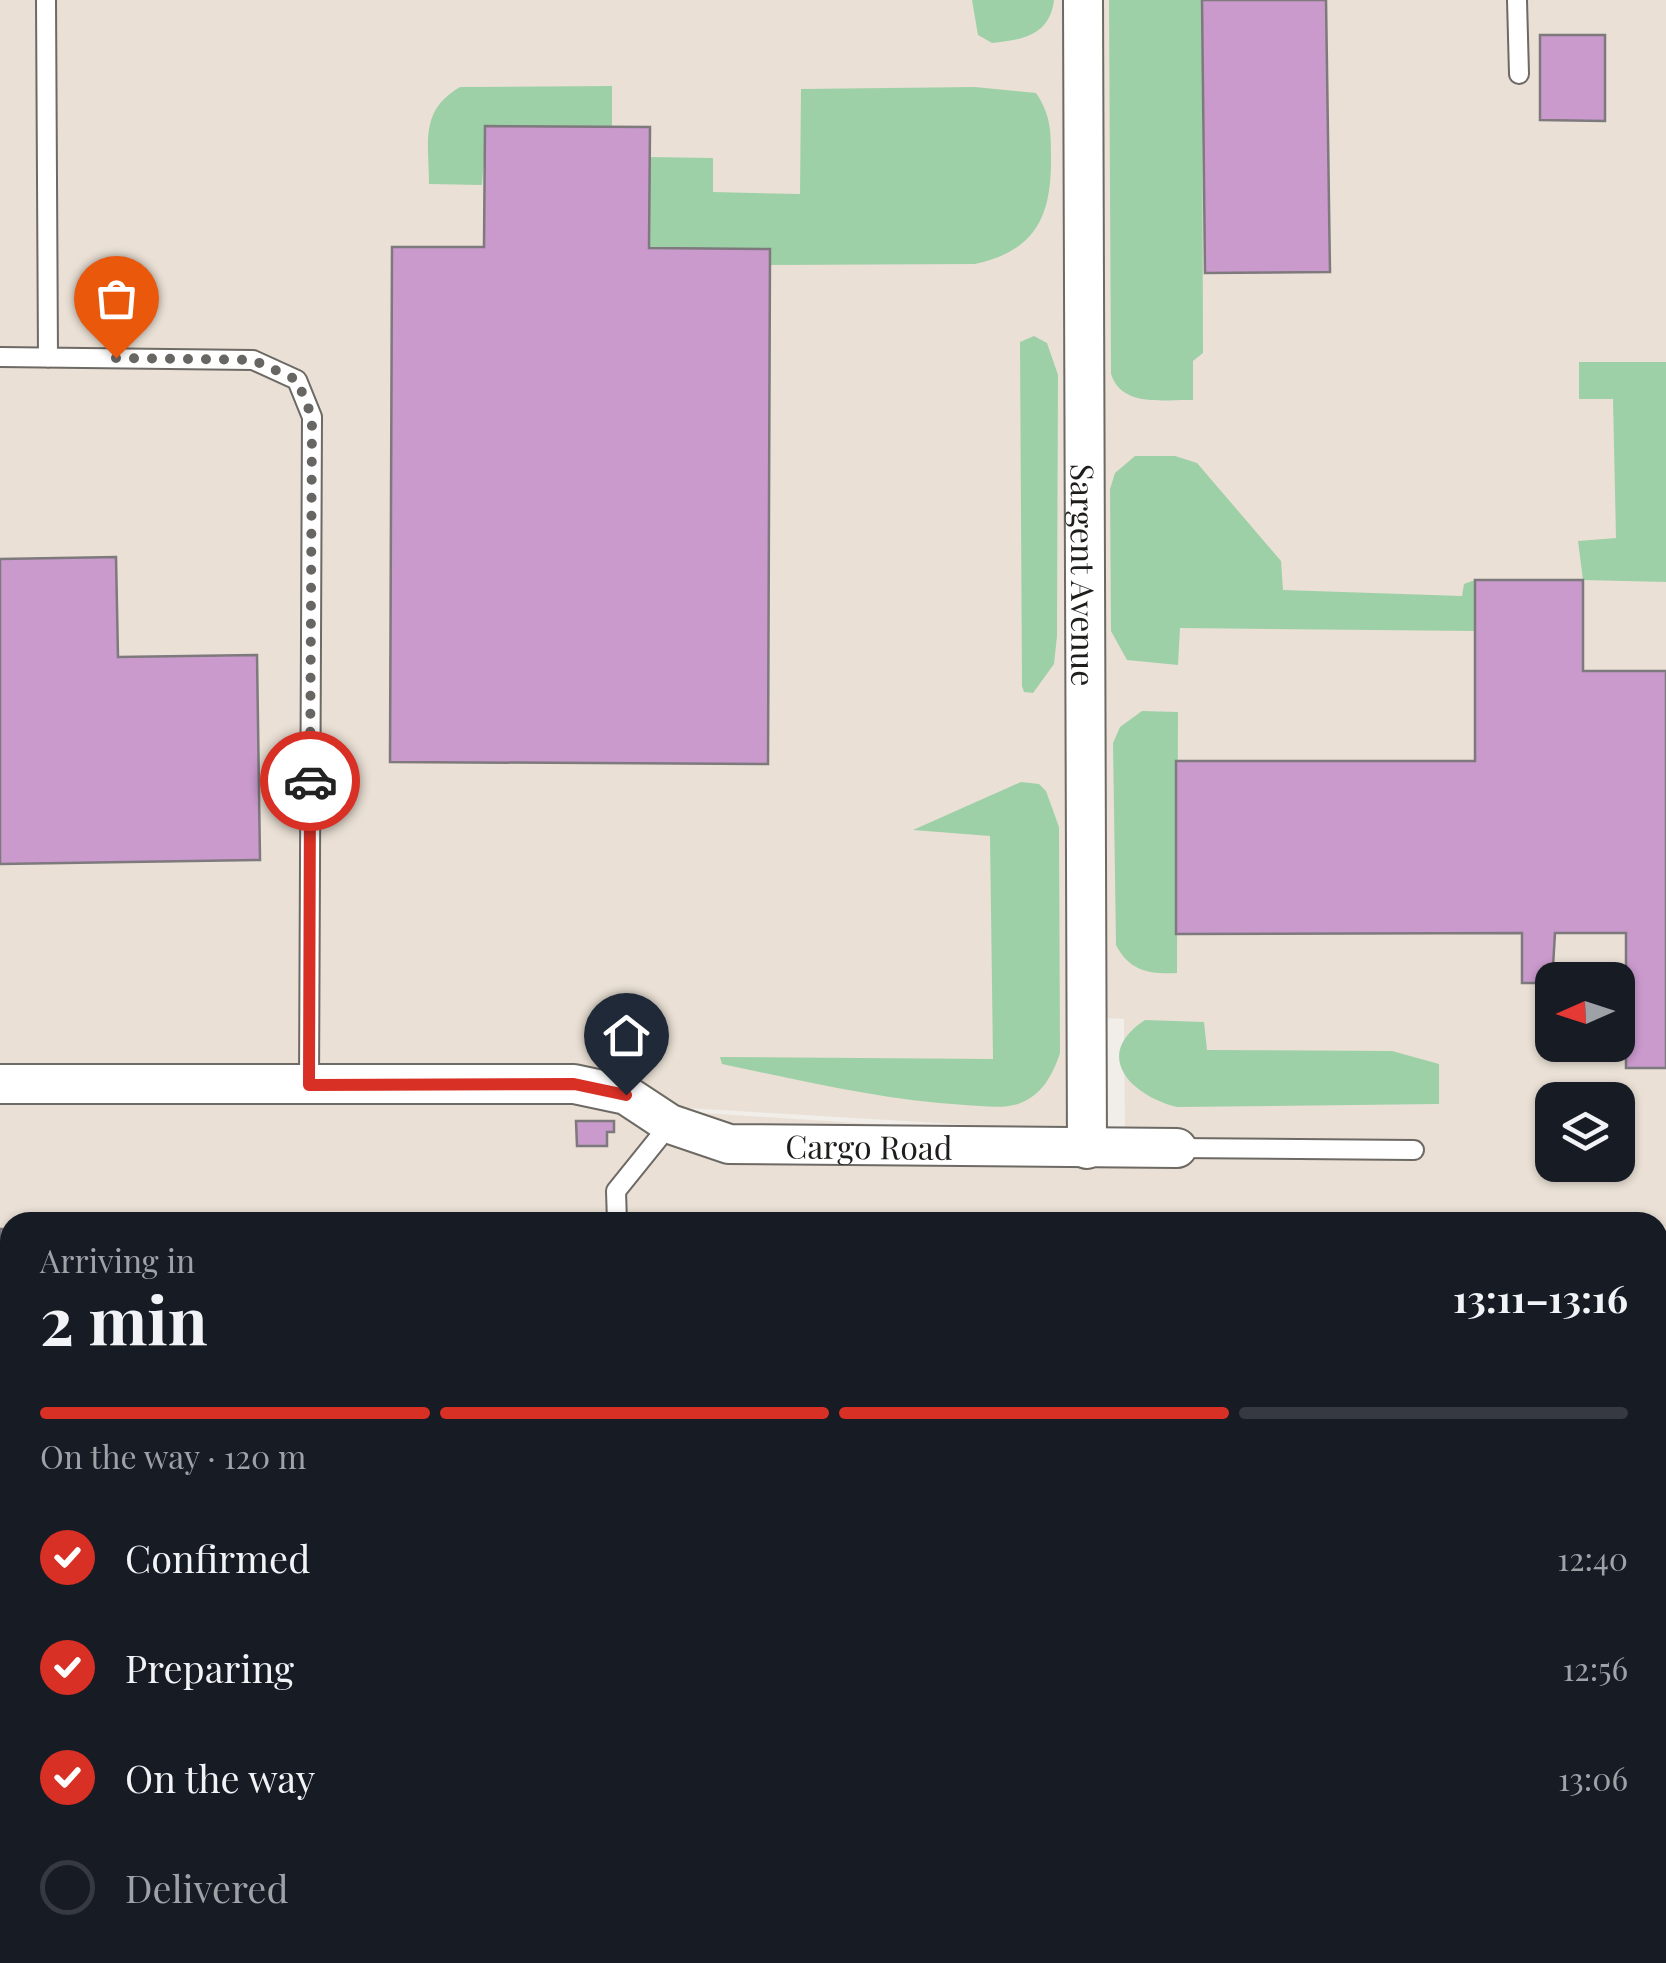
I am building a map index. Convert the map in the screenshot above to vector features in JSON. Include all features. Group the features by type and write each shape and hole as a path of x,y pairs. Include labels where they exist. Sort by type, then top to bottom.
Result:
{"street":[{"name":"Sargent Avenue","path":"1083,0 1087,1149"},
{"name":"Cargo Road","path":"0,1084 574,1084 626,1095 670,1124 728,1144 1177,1148"}],"lane":[{"path":"46,0 48,358"},
{"path":"1517,0 1519,74"},
{"path":"0,357 253,360 297,380 312,417 309,1085"},
{"path":"617,1212 616,1191 670,1124"},
{"path":"1177,1148 1414,1150"}],"shaded area":[{"path":"0,0 1666,0 1666,1212 0,1212","holes":["1073,1016 1124,1019 1125,1141 195,1079 1075,1131"]}],"green space":[{"path":"972,0 1054,0 1047,21 1033,34 992,43 978,35"},
{"path":"1109,0 1202,0 1203,353 1193,361 1193,400 1134,397 1116,385 1111,374"},
{"path":"612,86 612,127 486,130 482,185 429,184 432,117 447,96 460,87"},
{"path":"975,87 1036,93 1047,115 1051,144 1049,194 1037,226 1014,249 975,264 770,265 769,249 649,248 649,157 713,158 713,192 800,194 801,89"},
{"path":"1034,336 1047,343 1058,375 1057,636 1054,664 1033,693 1024,692 1022,686 1020,342"},
{"path":"1579,362 1666,362 1666,582 1583,580 1578,541 1616,538 1613,399 1579,399"},
{"path":"1135,456 1175,456 1197,463 1281,561 1283,590 1462,596 1464,584 1475,580 1475,631 1180,628 1178,665 1127,660 1111,631 1110,489 1115,473"},
{"path":"1142,711 1178,712 1177,973 1142,970 1128,961 1116,945 1113,743 1120,727"},
{"path":"1021,782 1039,784 1046,791 1059,827 1060,1053 1040,1090 1018,1104 1005,1106 934,1102 843,1089 722,1064 720,1057 993,1059 990,836 913,830"},
{"path":"1145,1020 1204,1022 1207,1050 1392,1051 1439,1064 1439,1104 1177,1107 1160,1102 1132,1084 1119,1060 1129,1033"}],"building":[{"path":"1202,0 1326,0 1330,272 1205,273"},
{"path":"1540,35 1605,35 1605,121 1540,120"},
{"path":"485,126 650,127 649,248 770,249 768,764 390,762 392,247 484,247"},
{"path":"116,557 118,657 257,655 260,860 0,864 0,559"},
{"path":"1475,580 1583,580 1583,671 1666,671 1666,1068 1626,1068 1626,1062 1635,1062 1635,962 1626,962 1626,933 1555,933 1553,962 1535,962 1535,983 1522,983 1522,933 1176,934 1176,761 1475,761"},
{"path":"576,1121 614,1121 614,1132 607,1132 607,1146 577,1146"}],"way so far":[{"path":"116,358 253,360 297,380 312,417 310,781"}],"route":[{"path":"310,781 309,1085 574,1084 626,1095"}]}
